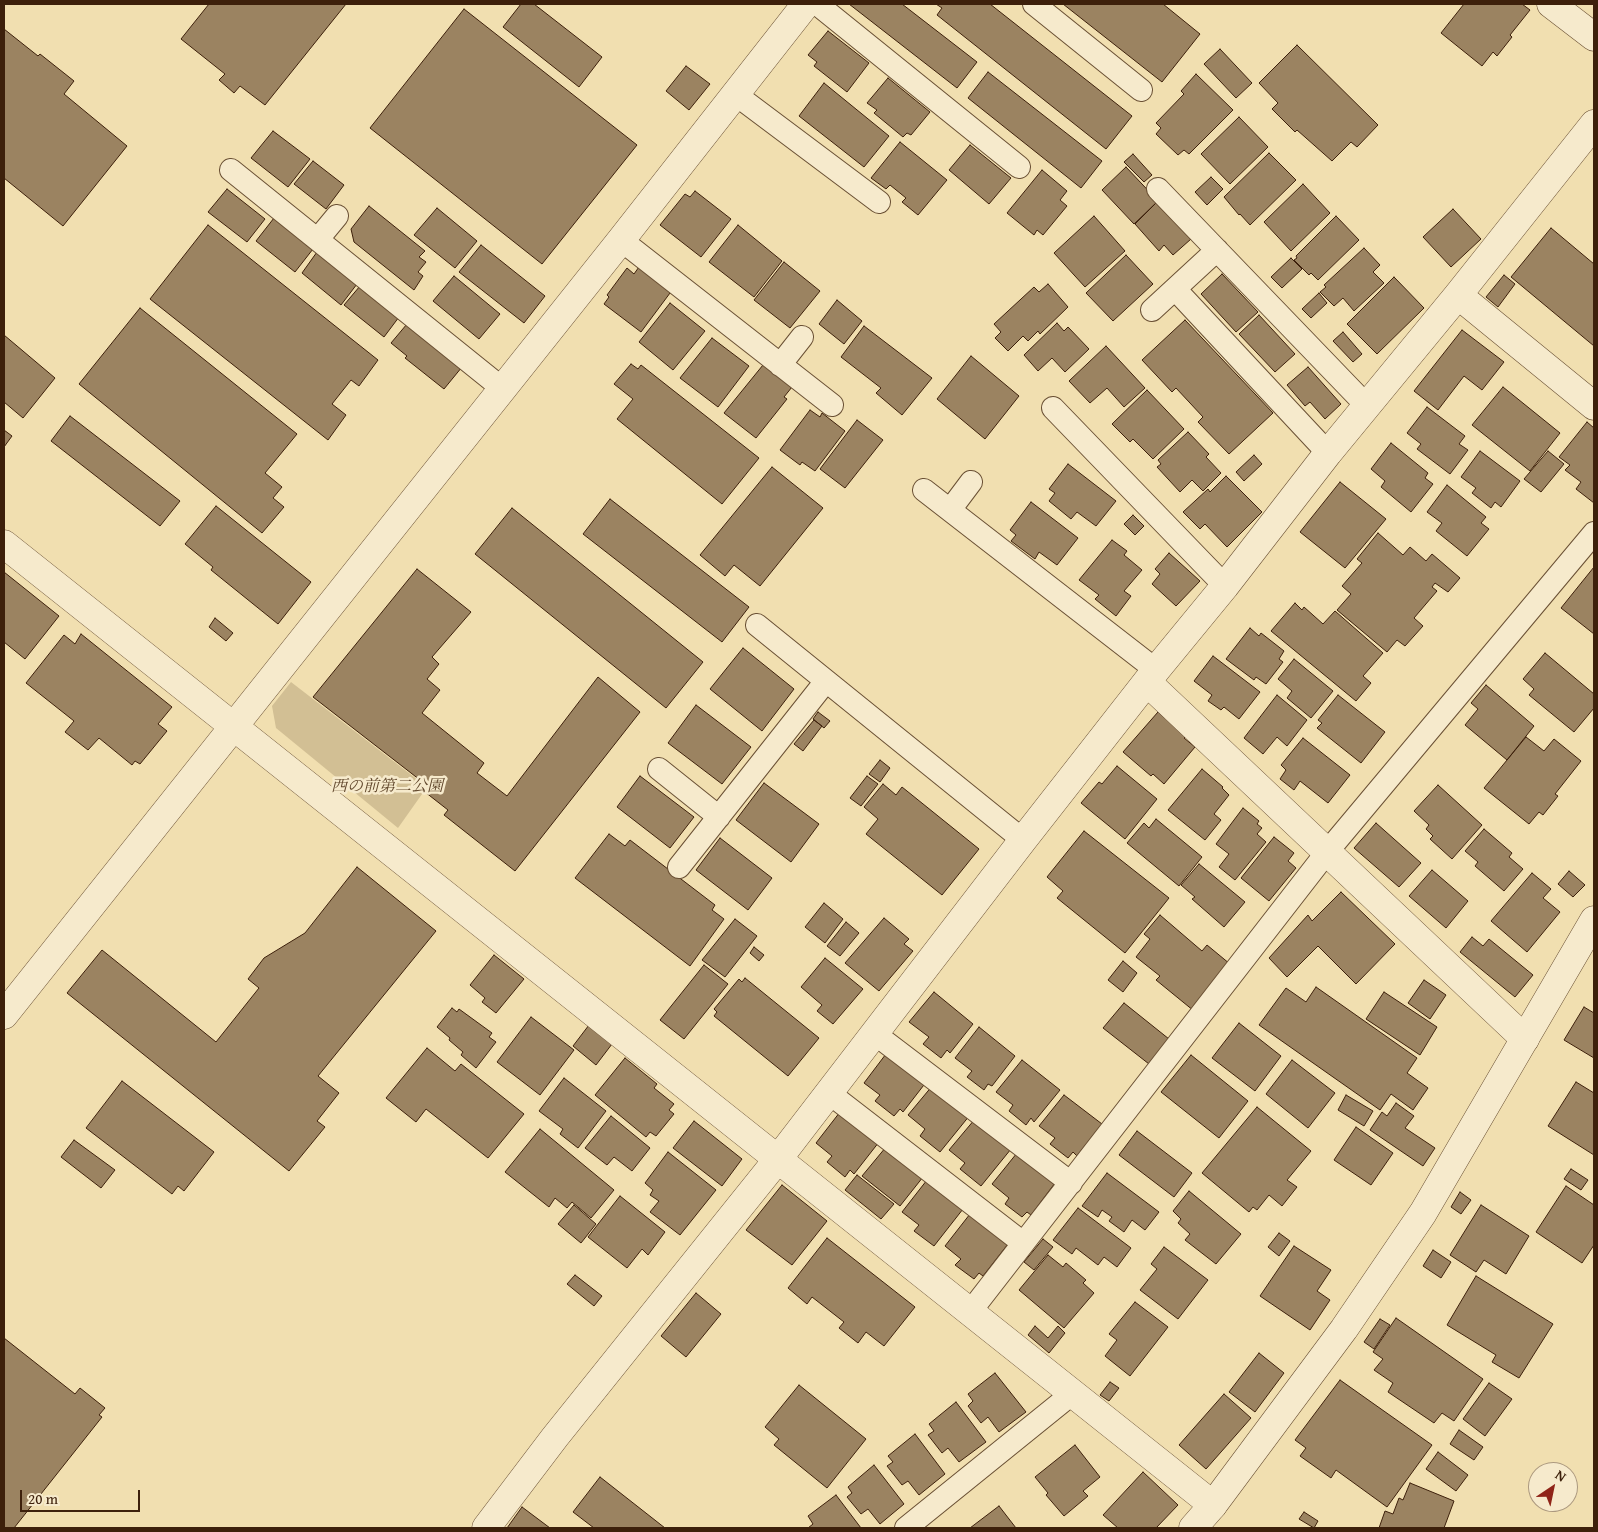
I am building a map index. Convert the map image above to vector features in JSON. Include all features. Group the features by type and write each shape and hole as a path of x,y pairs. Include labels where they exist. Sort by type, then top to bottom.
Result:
{"street":[{"path":"4,1015 503,389 806,4"},
{"path":"1551,4 1594,37"},
{"path":"486,1528 555,1437 778,1159 1023,840 1152,676 1225,586 1328,453 1458,295 1594,124"},
{"path":"1458,295 1594,406"},
{"path":"4,544 1213,1505"},
{"path":"1152,676 1327,852 1525,1039"},
{"path":"1192,1528 1213,1505 1344,1329 1423,1213 1594,920"}],"lane":[{"path":"816,4 1019,167"},
{"path":"1034,4 1141,90"},
{"path":"735,94 879,202"},
{"path":"231,170 503,389"},
{"path":"1158,189 1367,406"},
{"path":"318,239 337,216"},
{"path":"621,240 832,405"},
{"path":"1152,310 1217,250"},
{"path":"1176,289 1328,453"},
{"path":"780,365 802,337"},
{"path":"1053,408 1225,586"},
{"path":"950,510 971,482"},
{"path":"924,490 1152,676"},
{"path":"970,1312 1327,852 1594,533"},
{"path":"757,625 1023,840"},
{"path":"679,868 826,681"},
{"path":"659,769 719,817"},
{"path":"875,1034 1072,1183"},
{"path":"829,1093 1023,1243"},
{"path":"906,1528 1073,1393"}],"green space":[{"name":"西の前第二公園","path":"291,682 427,787 398,828 276,728 272,706"}],"building":[{"path":"209,4 346,4 265,105 240,86 234,93 219,80 225,74 181,39"},
{"path":"521,4 534,4 602,57 579,87 503,27"},
{"path":"849,4 902,4 977,62 957,88"},
{"path":"936,4 990,4 1132,116 1106,149 937,15 942,8"},
{"path":"1063,4 1163,4 1200,34 1162,82"},
{"path":"1464,4 1522,4 1530,10 1510,35 1512,37 1497,56 1493,52 1482,66 1441,33"},
{"path":"464,9 637,145 542,264 370,128"},
{"path":"4,29 74,81 64,94 127,146 63,226 4,178"},
{"path":"828,31 869,63 847,92 814,66 817,62 808,55"},
{"path":"1297,45 1378,125 1357,147 1351,142 1332,161 1297,130 1295,132 1272,109 1278,103 1259,83"},
{"path":"1220,49 1252,83 1236,98 1204,64"},
{"path":"686,66 710,84 689,110 666,91"},
{"path":"988,72 1102,161 1081,188 968,98"},
{"path":"1196,74 1233,110 1189,154 1184,150 1178,155 1156,134 1161,128 1156,123 1184,94 1181,91"},
{"path":"888,78 930,112 911,135 907,133 903,137 874,113 877,110 867,103"},
{"path":"824,83 889,136 864,167 799,116"},
{"path":"1239,117 1268,147 1230,184 1201,154"},
{"path":"273,131 310,159 288,187 251,158"},
{"path":"900,142 947,180 918,215 902,202 906,198 890,185 886,189 871,178"},
{"path":"970,145 1011,178 989,204 949,170"},
{"path":"1269,153 1296,180 1250,225 1224,197"},
{"path":"1133,154 1152,175 1144,182 1124,162"},
{"path":"313,161 344,185 326,209 294,184"},
{"path":"1126,167 1158,201 1134,224 1102,190"},
{"path":"1042,170 1067,191 1060,200 1067,206 1043,235 1037,230 1034,235 1007,213"},
{"path":"1211,177 1223,189 1207,205 1195,192"},
{"path":"1303,184 1330,213 1291,251 1264,222"},
{"path":"227,189 265,219 247,242 208,212"},
{"path":"695,191 731,219 701,257 660,225 685,194 690,197"},
{"path":"1157,202 1191,239 1173,255 1164,245 1159,251 1135,224"},
{"path":"369,206 425,251 419,257 426,262 418,272 423,276 414,290 354,242 351,229"},
{"path":"437,208 477,241 455,268 414,235"},
{"path":"1453,209 1481,239 1451,267 1423,237"},
{"path":"1094,216 1125,251 1085,287 1054,253"},
{"path":"1336,216 1359,240 1318,280 1311,273 1309,275 1294,260"},
{"path":"274,218 313,249 295,272 256,241"},
{"path":"208,225 378,360 359,386 351,380 332,404 346,415 328,440 150,299"},
{"path":"738,225 782,261 754,297 709,262"},
{"path":"1551,228 1594,264 1594,346 1511,277"},
{"path":"481,245 545,296 524,323 459,272"},
{"path":"1364,248 1380,265 1373,272 1384,283 1354,311 1343,298 1334,306 1320,292 1326,287 1324,285"},
{"path":"317,252 357,284 341,305 302,273"},
{"path":"1126,255 1153,284 1113,321 1086,293"},
{"path":"1291,258 1302,269 1282,288 1271,277"},
{"path":"784,262 820,291 790,328 754,300"},
{"path":"641,264 673,289 641,332 604,304 609,297 607,295 627,268 634,274"},
{"path":"1222,274 1258,312 1236,332 1201,294"},
{"path":"1504,275 1515,284 1498,307 1486,297"},
{"path":"454,276 500,314 479,339 433,301"},
{"path":"1394,277 1424,308 1377,354 1347,324"},
{"path":"1048,284 1068,307 1040,334 1038,331 1028,341 1023,336 1008,351 995,338 1001,332 994,324 1034,287 1039,292"},
{"path":"360,286 399,317 384,337 344,305"},
{"path":"1319,293 1327,303 1311,318 1302,309"},
{"path":"837,300 862,321 844,344 819,324"},
{"path":"670,303 705,331 673,370 639,342"},
{"path":"140,308 297,434 265,473 282,487 273,498 284,507 262,533 79,384"},
{"path":"1259,315 1295,354 1275,372 1239,334"},
{"path":"1185,320 1273,413 1229,454 1198,422 1203,417 1176,388 1172,392 1142,360"},
{"path":"1057,323 1064,331 1068,327 1089,349 1065,372 1052,358 1038,371 1024,355"},
{"path":"407,324 462,367 444,389 405,358 407,356 391,343"},
{"path":"864,326 932,378 902,415 876,393 881,388 841,357"},
{"path":"1462,330 1504,362 1482,390 1464,376 1438,410 1414,391"},
{"path":"1343,332 1362,354 1353,362 1333,341"},
{"path":"4,335 55,378 23,418 4,402"},
{"path":"712,338 749,366 718,407 680,378"},
{"path":"1106,346 1145,388 1124,407 1107,388 1090,403 1069,381"},
{"path":"971,356 1019,396 985,439 937,399"},
{"path":"631,364 638,369 641,365 759,458 722,504 617,419 633,399 614,384"},
{"path":"763,365 792,387 784,397 787,399 756,438 724,413"},
{"path":"1308,367 1341,404 1325,419 1310,402 1305,406 1287,385"},
{"path":"1503,387 1560,433 1530,471 1472,425"},
{"path":"1147,390 1184,429 1153,459 1133,439 1130,442 1112,424"},
{"path":"1427,407 1465,436 1459,444 1468,450 1450,474 1417,449 1421,444 1407,433"},
{"path":"810,410 820,417 822,413 845,431 815,471 802,462 800,465 780,450"},
{"path":"70,416 180,501 160,526 51,441"},
{"path":"857,420 883,440 845,488 820,469"},
{"path":"1587,422 1594,428 1594,503 1576,489 1581,482 1565,470 1570,465 1559,457"},
{"path":"4,430 12,436 4,447"},
{"path":"1188,432 1209,454 1206,457 1221,473 1203,491 1192,480 1180,492 1157,467 1161,464 1158,460"},
{"path":"1391,443 1428,473 1425,478 1433,484 1411,512 1381,487 1385,481 1371,469"},
{"path":"1480,451 1520,481 1501,507 1495,502 1491,508 1472,493 1476,488 1461,477"},
{"path":"1548,451 1564,464 1541,492 1524,479"},
{"path":"1254,455 1262,464 1244,481 1236,472"},
{"path":"1068,464 1116,501 1096,526 1077,512 1071,519 1049,501 1055,493 1049,489"},
{"path":"772,467 823,508 760,586 734,565 725,576 700,555"},
{"path":"1226,476 1262,512 1227,547 1205,524 1200,529 1183,512 1208,489 1210,492"},
{"path":"1340,482 1386,519 1345,568 1300,532"},
{"path":"1447,485 1486,517 1481,523 1489,529 1467,556 1436,531 1442,523 1427,512"},
{"path":"610,499 749,607 722,642 583,534"},
{"path":"1031,502 1078,538 1057,565 1039,552 1035,559 1011,541 1016,535 1010,530"},
{"path":"216,506 311,582 278,624 211,570 213,567 185,544"},
{"path":"512,508 703,662 666,708 475,554"},
{"path":"1133,515 1144,526 1135,535 1124,524"},
{"path":"1378,533 1403,555 1410,547 1426,561 1432,554 1460,578 1448,592 1435,583 1432,587 1437,591 1414,618 1423,626 1405,646 1397,640 1387,652 1337,610 1351,594 1342,586 1362,563 1357,559"},
{"path":"1112,540 1127,551 1124,555 1142,570 1124,591 1131,596 1116,616 1095,599 1099,595 1079,580"},
{"path":"1169,553 1200,581 1176,606 1152,584 1160,574 1155,569"},
{"path":"1594,567 1594,634 1561,608"},
{"path":"417,569 471,612 432,657 439,664 427,679 440,690 422,713 484,763 477,773 507,796 598,677 640,712 515,871 444,815 448,810 425,792 429,787 313,697"},
{"path":"4,572 59,616 25,659 4,642"},
{"path":"1295,603 1302,610 1304,607 1323,624 1335,611 1383,653 1363,676 1371,683 1356,701 1271,631"},
{"path":"215,618 233,633 226,641 209,627"},
{"path":"1250,628 1259,636 1261,633 1284,651 1279,659 1283,662 1266,684 1256,677 1254,680 1226,659"},
{"path":"81,634 172,707 158,724 167,731 140,764 135,761 132,765 99,738 88,750 65,732 74,721 26,683 64,635 75,644"},
{"path":"743,648 794,689 762,731 710,689"},
{"path":"1545,653 1594,694 1594,708 1574,732 1529,695 1534,689 1523,679"},
{"path":"1213,656 1260,692 1239,719 1224,707 1221,710 1208,701 1212,695 1194,681"},
{"path":"1294,659 1333,691 1311,718 1287,698 1292,691 1278,679"},
{"path":"1486,685 1534,726 1507,760 1465,725 1478,709 1471,703"},
{"path":"1277,695 1307,720 1287,746 1277,737 1263,754 1244,738"},
{"path":"1338,695 1385,732 1361,763 1317,728 1322,723 1318,720"},
{"path":"696,705 751,747 722,784 668,743"},
{"path":"818,712 830,721 824,728 813,719"},
{"path":"1158,712 1186,736 1184,738 1195,747 1164,784 1153,774 1151,776 1123,752"},
{"path":"814,720 822,726 803,751 794,744"},
{"path":"1526,737 1544,751 1554,739 1581,761 1555,794 1558,796 1543,815 1539,812 1529,824 1484,788"},
{"path":"1303,738 1350,775 1328,803 1300,781 1294,790 1280,779 1286,770 1281,765"},
{"path":"880,760 890,768 880,782 869,774"},
{"path":"1117,766 1157,799 1125,839 1081,803 1099,782 1102,784"},
{"path":"1202,769 1223,787 1229,795 1214,814 1221,820 1205,840 1168,810"},
{"path":"640,776 694,817 670,848 617,807"},
{"path":"867,776 878,784 861,806 850,798"},
{"path":"764,783 819,824 791,862 736,820"},
{"path":"883,784 896,795 902,787 979,849 942,895 866,834 878,819 864,807"},
{"path":"1438,785 1482,825 1452,859 1430,839 1433,836 1426,829 1429,825 1414,811"},
{"path":"1243,808 1259,821 1257,824 1262,828 1257,834 1266,842 1235,880 1219,867 1229,854 1216,844"},
{"path":"1156,819 1202,857 1179,886 1127,843 1144,823 1149,828"},
{"path":"1376,823 1421,863 1399,887 1354,848"},
{"path":"1484,829 1512,853 1509,857 1523,869 1504,891 1475,866 1478,862 1465,851"},
{"path":"1084,831 1169,898 1125,953 1057,898 1063,891 1047,877"},
{"path":"609,834 625,846 630,840 715,905 712,910 724,919 690,966 575,878"},
{"path":"1274,837 1294,853 1288,861 1296,868 1269,901 1241,878"},
{"path":"720,838 772,878 748,910 696,870"},
{"path":"1199,864 1245,902 1224,927 1192,899 1195,897 1181,885"},
{"path":"357,867 436,931 318,1076 339,1093 317,1121 325,1127 289,1171 67,993 102,950 216,1042 259,988 248,979 264,958 305,933"},
{"path":"1432,870 1468,901 1446,928 1409,896"},
{"path":"1569,871 1585,885 1573,897 1558,884"},
{"path":"1532,873 1551,889 1543,898 1560,912 1527,952 1491,921"},
{"path":"1341,892 1395,944 1356,984 1318,946 1287,977 1269,958 1308,915 1312,921"},
{"path":"824,903 843,919 825,943 805,927"},
{"path":"1160,915 1202,951 1207,945 1230,964 1194,1011 1156,980 1160,976 1136,957 1150,939 1144,934"},
{"path":"884,918 909,939 904,944 913,951 879,991 845,963"},
{"path":"735,919 757,936 725,977 702,960"},
{"path":"846,922 859,933 840,956 827,946"},
{"path":"1472,937 1483,946 1489,939 1533,975 1515,997 1460,952"},
{"path":"754,947 764,955 759,961 750,953"},
{"path":"494,955 524,979 496,1013 482,1002 485,998 470,985"},
{"path":"825,958 863,989 833,1024 817,1011 822,1005 801,987"},
{"path":"1123,961 1137,973 1123,992 1108,980"},
{"path":"704,965 728,984 684,1039 660,1020"},
{"path":"745,978 819,1038 788,1076 714,1016 717,1012 714,1009 739,979 742,982"},
{"path":"1424,980 1446,995 1430,1019 1408,1003"},
{"path":"1316,987 1417,1058 1407,1073 1428,1088 1413,1110 1391,1094 1380,1110 1259,1025 1286,988 1306,1002"},
{"path":"934,992 973,1024 950,1053 947,1050 941,1058 923,1044 929,1037 909,1022"},
{"path":"1384,992 1437,1027 1420,1055 1366,1019"},
{"path":"1124,1003 1169,1039 1149,1064 1103,1028"},
{"path":"1584,1007 1594,1013 1594,1058 1564,1040"},
{"path":"452,1008 457,1012 459,1009 492,1033 489,1037 496,1042 476,1068 461,1055 463,1052 437,1027"},
{"path":"531,1017 574,1050 540,1095 497,1062"},
{"path":"1239,1023 1281,1056 1255,1091 1212,1058"},
{"path":"589,1025 612,1044 596,1065 573,1046"},
{"path":"979,1027 1015,1056 992,1086 988,1084 984,1090 967,1077 972,1071 955,1058"},
{"path":"427,1048 455,1071 461,1064 524,1114 488,1158 426,1109 416,1122 386,1098"},
{"path":"889,1050 927,1081 903,1112 900,1109 894,1116 875,1101 880,1095 864,1083"},
{"path":"1191,1055 1248,1101 1219,1138 1161,1092"},
{"path":"625,1058 657,1084 654,1088 674,1104 669,1110 674,1114 656,1136 650,1132 646,1137 595,1095"},
{"path":"1022,1060 1060,1090 1034,1122 1031,1118 1026,1125 1009,1111 1013,1105 996,1092"},
{"path":"1292,1060 1335,1093 1308,1128 1266,1094"},
{"path":"564,1078 606,1111 578,1148 560,1134 563,1129 539,1111"},
{"path":"122,1081 214,1152 184,1191 178,1186 172,1194 86,1128"},
{"path":"1576,1082 1594,1093 1594,1155 1548,1126"},
{"path":"933,1085 970,1115 940,1152 920,1136 925,1129 908,1115"},
{"path":"1064,1095 1102,1124 1077,1156 1073,1152 1068,1158 1050,1144 1055,1138 1039,1126"},
{"path":"1346,1095 1373,1111 1364,1126 1338,1110"},
{"path":"1396,1103 1414,1116 1405,1128 1435,1148 1423,1166 1370,1130 1382,1112 1387,1116"},
{"path":"1257,1107 1311,1151 1287,1180 1297,1187 1282,1206 1269,1195 1257,1210 1253,1207 1249,1212 1202,1173"},
{"path":"840,1112 879,1142 854,1174 850,1170 845,1177 827,1162 832,1156 816,1143"},
{"path":"611,1116 650,1148 632,1171 614,1157 607,1165 585,1148"},
{"path":"975,1119 1011,1149 981,1186 960,1169 965,1163 949,1150"},
{"path":"694,1121 742,1159 722,1186 673,1148"},
{"path":"1356,1127 1393,1153 1371,1185 1334,1160"},
{"path":"540,1129 614,1190 591,1218 572,1202 567,1208 555,1198 549,1207 505,1172"},
{"path":"1137,1131 1192,1173 1174,1197 1119,1155"},
{"path":"74,1140 115,1170 101,1188 61,1157"},
{"path":"886,1147 923,1177 900,1206 862,1176"},
{"path":"668,1152 716,1190 680,1235 650,1212 659,1201 650,1195 653,1190 645,1183"},
{"path":"1017,1153 1055,1183 1031,1215 1027,1212 1022,1217 1005,1204 1009,1198 992,1184"},
{"path":"1571,1169 1588,1180 1581,1190 1564,1179"},
{"path":"1107,1173 1159,1212 1145,1230 1132,1220 1124,1232 1109,1221 1112,1217 1102,1210 1098,1217 1082,1206"},
{"path":"857,1175 894,1204 881,1219 845,1190"},
{"path":"927,1180 963,1209 934,1246 914,1231 919,1225 902,1212"},
{"path":"782,1185 827,1221 792,1265 746,1230"},
{"path":"1566,1186 1594,1205 1594,1245 1582,1263 1536,1232"},
{"path":"1189,1191 1241,1234 1216,1264 1185,1240 1190,1234 1178,1223 1181,1219 1173,1211"},
{"path":"1460,1192 1471,1200 1461,1214 1451,1207"},
{"path":"620,1196 665,1232 648,1255 642,1249 627,1268 588,1237"},
{"path":"574,1205 596,1224 581,1243 558,1224"},
{"path":"1481,1205 1529,1236 1506,1274 1484,1260 1476,1272 1450,1255"},
{"path":"1078,1208 1131,1248 1117,1267 1104,1257 1098,1265 1076,1248 1072,1254 1053,1240"},
{"path":"970,1214 1008,1244 983,1276 979,1273 974,1279 955,1265 961,1259 945,1246"},
{"path":"1279,1233 1290,1241 1279,1256 1268,1247"},
{"path":"827,1238 915,1307 884,1346 866,1332 858,1343 839,1328 844,1322 812,1297 807,1304 788,1288"},
{"path":"1043,1239 1053,1247 1034,1270 1024,1262"},
{"path":"1294,1246 1331,1270 1317,1291 1330,1300 1310,1330 1260,1296"},
{"path":"1164,1247 1208,1280 1178,1319 1140,1290 1157,1269 1151,1264"},
{"path":"1433,1250 1451,1262 1441,1278 1423,1266"},
{"path":"1048,1255 1063,1267 1066,1263 1086,1280 1083,1283 1094,1293 1064,1328 1019,1290"},
{"path":"575,1275 602,1296 594,1306 567,1284"},
{"path":"1476,1276 1553,1324 1519,1378 1492,1362 1496,1355 1447,1325"},
{"path":"696,1293 721,1314 686,1357 661,1336"},
{"path":"1135,1302 1168,1327 1130,1376 1105,1356 1117,1340 1109,1334"},
{"path":"1396,1318 1483,1379 1454,1421 1442,1413 1434,1423 1388,1392 1393,1383 1374,1370 1383,1359 1373,1352"},
{"path":"1380,1319 1390,1325 1374,1349 1364,1342"},
{"path":"1035,1326 1048,1338 1058,1326 1065,1333 1049,1353 1028,1335"},
{"path":"4,1338 75,1394 80,1388 105,1408 99,1415 102,1417 14,1528 4,1528"},
{"path":"1259,1353 1284,1373 1255,1412 1229,1392"},
{"path":"995,1373 1026,1412 999,1432 988,1417 981,1423 968,1406 973,1401 968,1394"},
{"path":"1340,1380 1432,1445 1387,1507 1336,1470 1331,1478 1300,1456 1306,1448 1295,1440"},
{"path":"1110,1382 1119,1388 1109,1401 1100,1395"},
{"path":"1489,1383 1512,1399 1485,1436 1463,1419"},
{"path":"799,1385 866,1439 827,1488 774,1445 779,1439 765,1427"},
{"path":"1224,1394 1251,1418 1206,1469 1179,1445"},
{"path":"956,1402 986,1442 959,1462 948,1448 942,1453 928,1435 934,1431 929,1424"},
{"path":"1459,1430 1483,1447 1474,1460 1450,1444"},
{"path":"915,1434 945,1474 919,1495 908,1481 902,1485 887,1466 893,1462 888,1456"},
{"path":"1075,1445 1100,1477 1083,1491 1088,1496 1064,1516 1046,1495 1048,1493 1035,1477"},
{"path":"1438,1452 1468,1475 1456,1491 1426,1469"},
{"path":"874,1465 904,1504 880,1524 868,1509 861,1514 847,1497 852,1493 848,1487"},
{"path":"1143,1472 1178,1505 1156,1528 1118,1528 1103,1515"},
{"path":"600,1477 665,1528 594,1528 573,1512"},
{"path":"1410,1483 1454,1501 1444,1528 1379,1528 1385,1511 1393,1514 1399,1498 1403,1500"},
{"path":"836,1495 861,1528 808,1528 813,1524 808,1516"},
{"path":"999,1506 1016,1528 970,1528"},
{"path":"522,1507 550,1528 507,1528"},
{"path":"1304,1512 1318,1521 1314,1528 1299,1519"}]}
